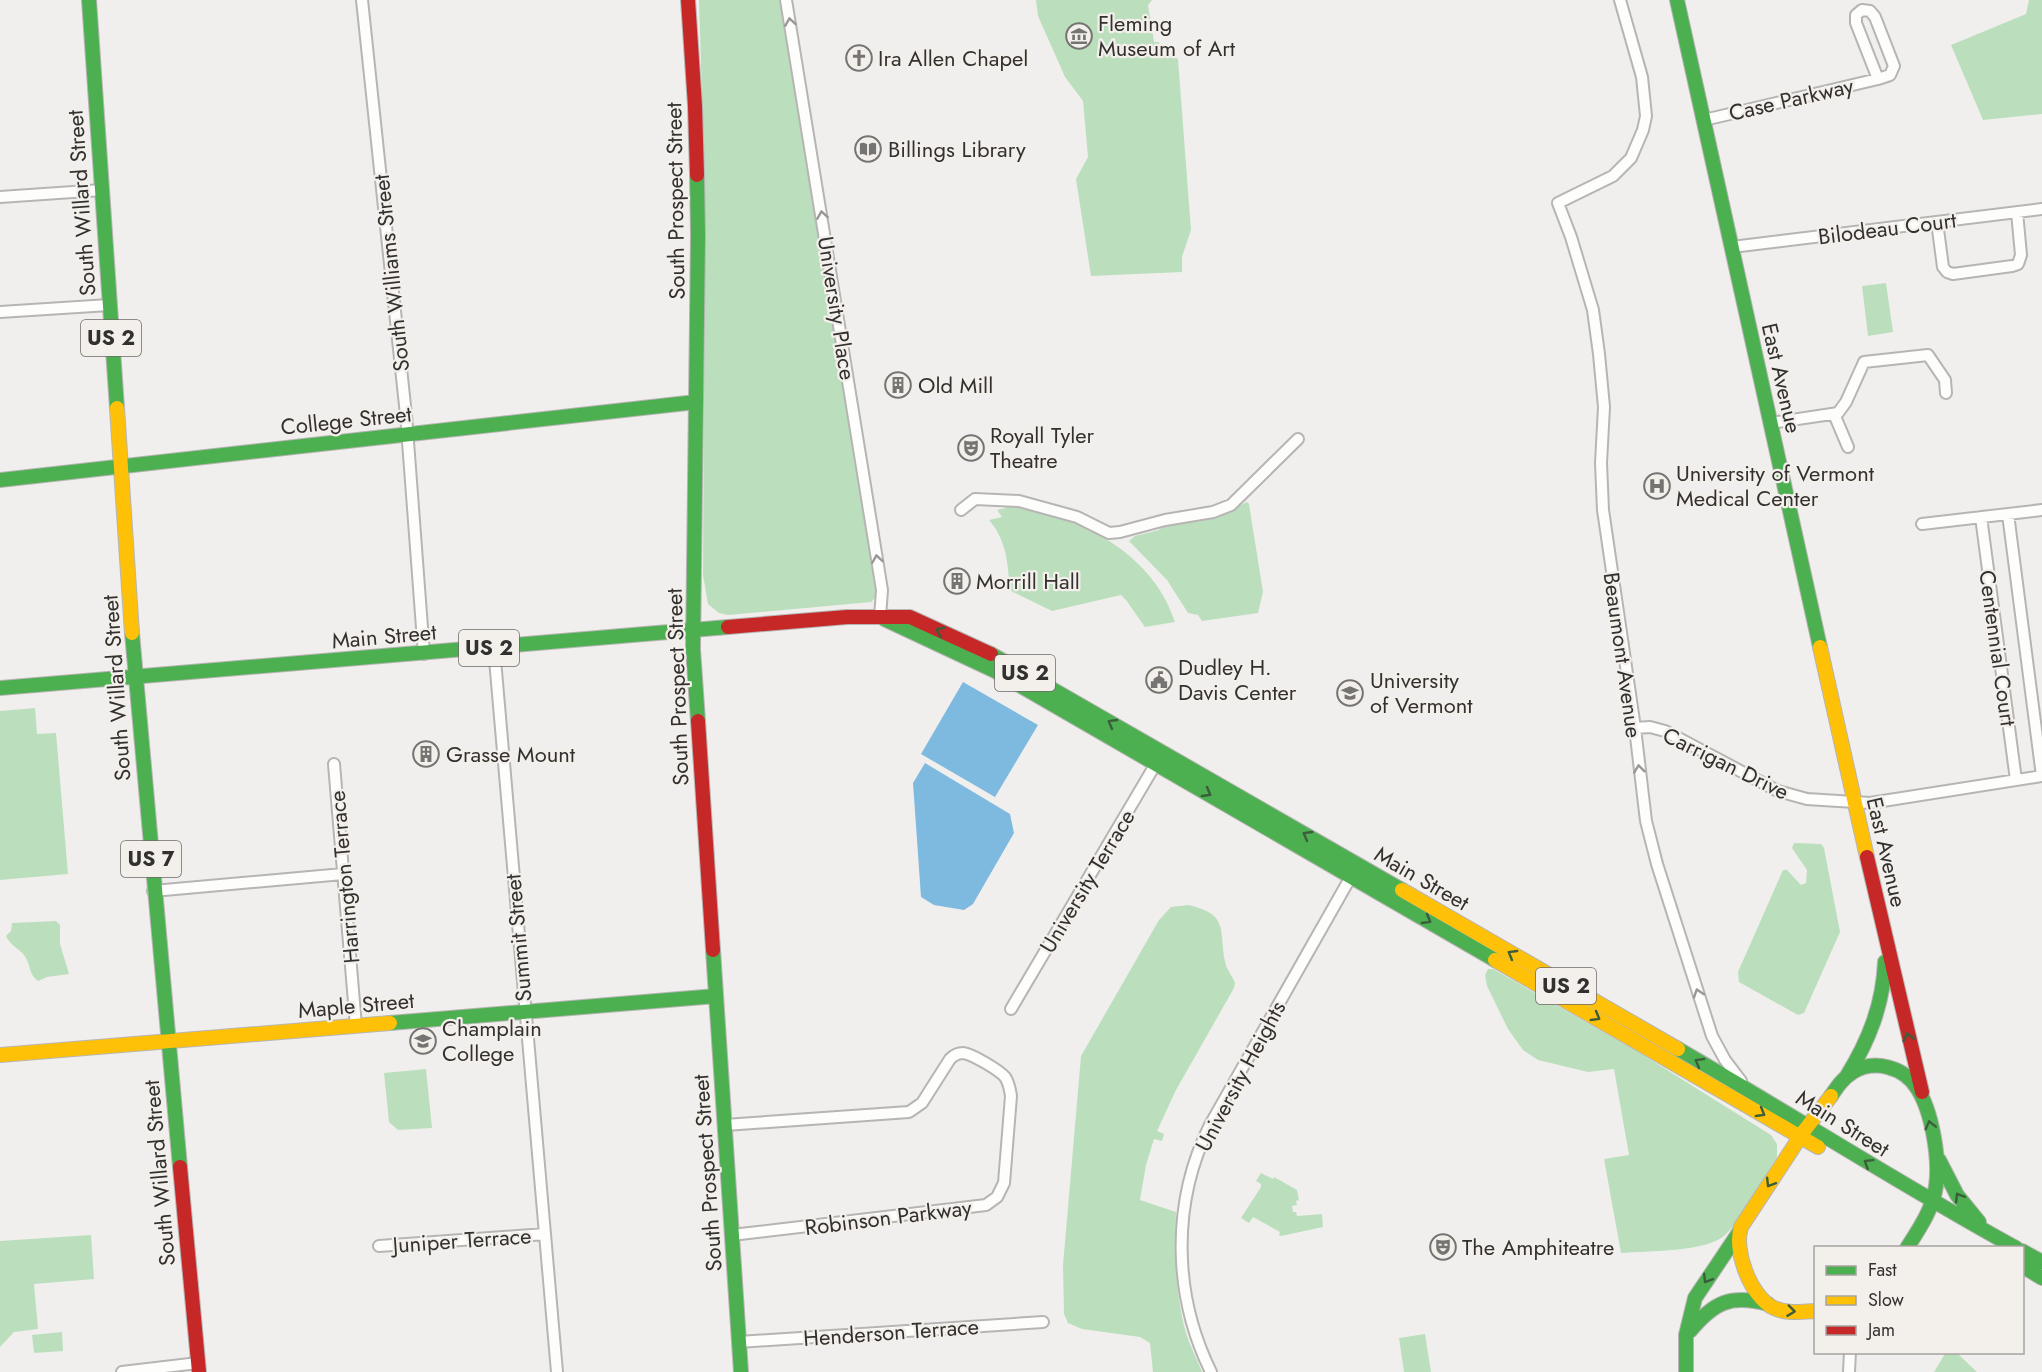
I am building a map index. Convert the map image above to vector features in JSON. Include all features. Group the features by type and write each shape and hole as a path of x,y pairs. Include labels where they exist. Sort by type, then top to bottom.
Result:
{"main road":[{"name":"South Willard Street","path":"89,0 135,677 198,1367"},
{"name":"South Prospect Street","path":"688,0 697,153 698,272 693,631 741,1372"},
{"name":"East Avenue","path":"1677,0 1854,803 1938,1157 1939,1177 1931,1207 1908,1246"},
{"name":"College Street","path":"0,480 696,402"},
{"name":"Main Street","path":"0,688 847,617 880,617 995,671 1159,758 1804,1130 1931,1207"},
{"name":"Main Street","path":"1354,870 1750,1092 1804,1130"},
{"name":"East Avenue","path":"1686,1372 1686,1335 1695,1298 1804,1130 1847,1076 1865,1046 1878,1014 1884,985 1886,941"},
{"name":"Maple Street","path":"0,1055 716,996"},
{"name":"East Avenue","path":"1847,1076 1865,1067 1886,1066 1910,1077 1922,1094"},
{"path":"1938,1157 1961,1201 1988,1232"},
{"name":"US 2","path":"1931,1207 1988,1232 2012,1246"},
{"name":"US 2","path":"1931,1207 1987,1246"},
{"path":"1740,1230 1743,1266 1749,1280 1768,1304"},
{"path":"2024,1252 2042,1262"},
{"path":"2024,1267 2042,1278"},
{"path":"1686,1335 1710,1308 1725,1301 1750,1299 1782,1310 1814,1311"}],"street":[{"name":"South Williams Street","path":"362,0 407,434 424,654"},
{"name":"University Place","path":"786,0 882,590 880,617"},
{"name":"Beaumont Avenue","path":"1620,0 1642,77 1646,116 1643,130 1631,158 1613,176 1558,203 1593,310 1604,407 1601,463 1603,510 1635,728 1646,821 1657,864 1712,1036 1725,1060 1750,1092"},
{"name":"Case Parkway","path":"1703,120 1878,79 1890,75 1894,66 1875,15 1864,10 1856,15 1856,23 1878,79"},
{"path":"0,197 102,190"},
{"name":"Bilodeau Court","path":"1732,247 2042,209"},
{"path":"1936,222 1944,269 1951,274 2018,264 2021,255 2017,212"},
{"path":"0,312 109,305"},
{"path":"1771,423 1834,414 1846,402 1864,362 1928,355 1945,380 1947,393"},
{"path":"1834,414 1848,447"},
{"path":"961,510 975,499 1019,501 1077,517 1108,533 1120,532 1165,520 1213,512 1231,505 1298,439"},
{"path":"1922,524 2042,510"},
{"name":"Centennial Court","path":"2008,514 2042,776"},
{"name":"Centennial Court","path":"1981,517 2016,780"},
{"name":"Summit Street","path":"494,648 557,1372"},
{"name":"Carrigan Drive","path":"1635,728 1650,727 1665,730 1789,796 1854,803 1890,801 2042,776"},
{"name":"University Terrace","path":"1011,1009 1159,758"},
{"name":"Harrington Terrace","path":"334,764 356,1026"},
{"name":"University Heights","path":"1211,1372 1193,1326 1183,1269 1182,1223 1188,1185 1197,1153 1209,1125 1354,870"},
{"path":"153,891 343,874"},
{"name":"Robinson Parkway","path":"725,1125 904,1114 914,1110 922,1102 948,1062 954,1055 962,1053 999,1071 1008,1084 1011,1096 1004,1182 997,1197 986,1205 732,1235"},
{"name":"Juniper Terrace","path":"379,1246 545,1234"},
{"name":"Henderson Terrace","path":"739,1342 1043,1322"},
{"path":"1849,1372 1850,1354"},
{"path":"122,1372 198,1367"}],"green space":[{"path":"699,0 780,0 876,588 876,597 871,602 728,615 719,613 708,604 703,575 705,194"},
{"path":"1036,0 1152,0 1148,5 1154,42 1159,42 1160,50 1178,59 1191,230 1182,257 1182,272 1091,276 1076,179 1088,157 1083,101 1065,77 1038,16"},
{"path":"2029,0 2042,0 2042,114 1983,120 1951,45 2026,14"},
{"path":"1886,283 1893,332 1868,336 1862,286"},
{"path":"1247,502 1263,592 1258,613 1202,621 1198,615 1188,613 1167,580 1129,541 1135,536 1159,530 1162,526 1173,522 1223,514"},
{"path":"1004,504 1057,517 1107,540 1129,556 1148,575 1164,597 1175,622 1145,627 1121,595 1052,611 1009,590 1003,544 989,520 1002,517 997,510 1006,508"},
{"path":"35,708 37,734 56,733 68,874 0,880 0,711"},
{"path":"1794,843 1821,844 1824,848 1840,932 1804,1013 1798,1015 1739,982 1738,972 1783,870 1787,870 1801,885 1806,883 1807,870 1792,848"},
{"path":"1188,905 1210,913 1220,924 1226,964 1235,983 1176,1090 1157,1131 1164,1134 1162,1141 1154,1139 1146,1165 1140,1200 1176,1212 1176,1258 1182,1318 1189,1343 1202,1372 1153,1372 1150,1343 1140,1337 1082,1329 1068,1323 1064,1314 1063,1265 1081,1056 1159,920 1171,907"},
{"path":"56,921 60,925 60,944 69,974 47,977 38,981 24,955 6,936 11,931 12,923"},
{"path":"1488,969 1493,969 1640,1053 1771,1135 1777,1144 1777,1157 1746,1209 1725,1235 1717,1241 1691,1248 1621,1253 1604,1159 1629,1155 1614,1069 1588,1072 1538,1060 1523,1050 1508,1029 1487,986 1485,975"},
{"path":"426,1069 432,1128 398,1130 389,1122 384,1073"},
{"path":"1261,1173 1273,1179 1274,1177 1297,1190 1299,1200 1296,1201 1297,1205 1292,1206 1293,1212 1296,1212 1297,1216 1322,1214 1323,1227 1281,1236 1280,1232 1253,1217 1249,1223 1241,1218 1261,1187 1261,1184 1256,1181"},
{"path":"91,1235 94,1279 34,1284 38,1329 14,1332 0,1347 0,1241"},
{"path":"62,1332 63,1351 34,1353 32,1335"},
{"path":"1425,1334 1431,1372 1404,1372 1399,1338"},
{"path":"1945,1354 1958,1354 1977,1372 1934,1372"}],"water":[{"path":"963,682 1038,725 995,797 921,754"},
{"path":"925,763 1010,814 1014,833 973,904 964,910 934,905 921,897 913,783"}],"traffic: fast":[{"path":"89,0 117,408"},
{"path":"1677,0 1820,647"},
{"path":"697,175 693,649 698,721"},
{"path":"0,480 696,402"},
{"path":"884,619 995,671 1495,960"},
{"path":"0,688 728,627"},
{"path":"132,633 180,1167"},
{"path":"991,654 1402,890"},
{"path":"713,950 741,1372"},
{"path":"1847,1076 1862,1049 1873,1022 1881,993 1885,962"},
{"path":"390,1023 716,996"},
{"path":"1678,1049 2013,1246"},
{"path":"1831,1096 1843,1080 1853,1072 1870,1066 1897,1070 1917,1088 1931,1122 1936,1149 1937,1175 1929,1211 1908,1246"},
{"path":"1939,1160 1957,1195 1979,1222"},
{"path":"1686,1372 1686,1335 1695,1298 1740,1231"},
{"path":"2024,1252 2042,1262"},
{"path":"2024,1267 2042,1278"},
{"path":"1690,1331 1707,1313 1724,1303 1744,1300 1768,1304"}],"traffic: slow":[{"path":"117,408 132,633"},
{"path":"1820,647 1867,857"},
{"path":"1402,890 1678,1049"},
{"path":"1495,960 1818,1147"},
{"path":"0,1055 390,1023"},
{"path":"1814,1311 1784,1311 1766,1303 1751,1284 1746,1272 1739,1237 1741,1227 1804,1131 1831,1096"}],"traffic: jam":[{"path":"688,0 697,175"},
{"path":"728,627 847,617 910,617 991,654"},
{"path":"698,721 713,950"},
{"path":"1867,857 1922,1092"},
{"path":"180,1167 199,1372"}],"place":[{"name":"Fleming Museum of Art","path":"1079,36"},
{"name":"Ira Allen Chapel","path":"859,58"},
{"name":"Billings Library","path":"868,149"},
{"name":"Old Mill","path":"898,385"},
{"name":"Royall Tyler Theatre","path":"971,448"},
{"name":"University of Vermont Medical Center","path":"1657,486"},
{"name":"Morrill Hall","path":"957,581"},
{"name":"Dudley H. Davis Center","path":"1159,680"},
{"name":"University of Vermont","path":"1350,693"},
{"name":"Grasse Mount","path":"426,754"},
{"name":"Champlain College","path":"423,1041"},
{"name":"The Amphiteatre","path":"1443,1247"}]}
